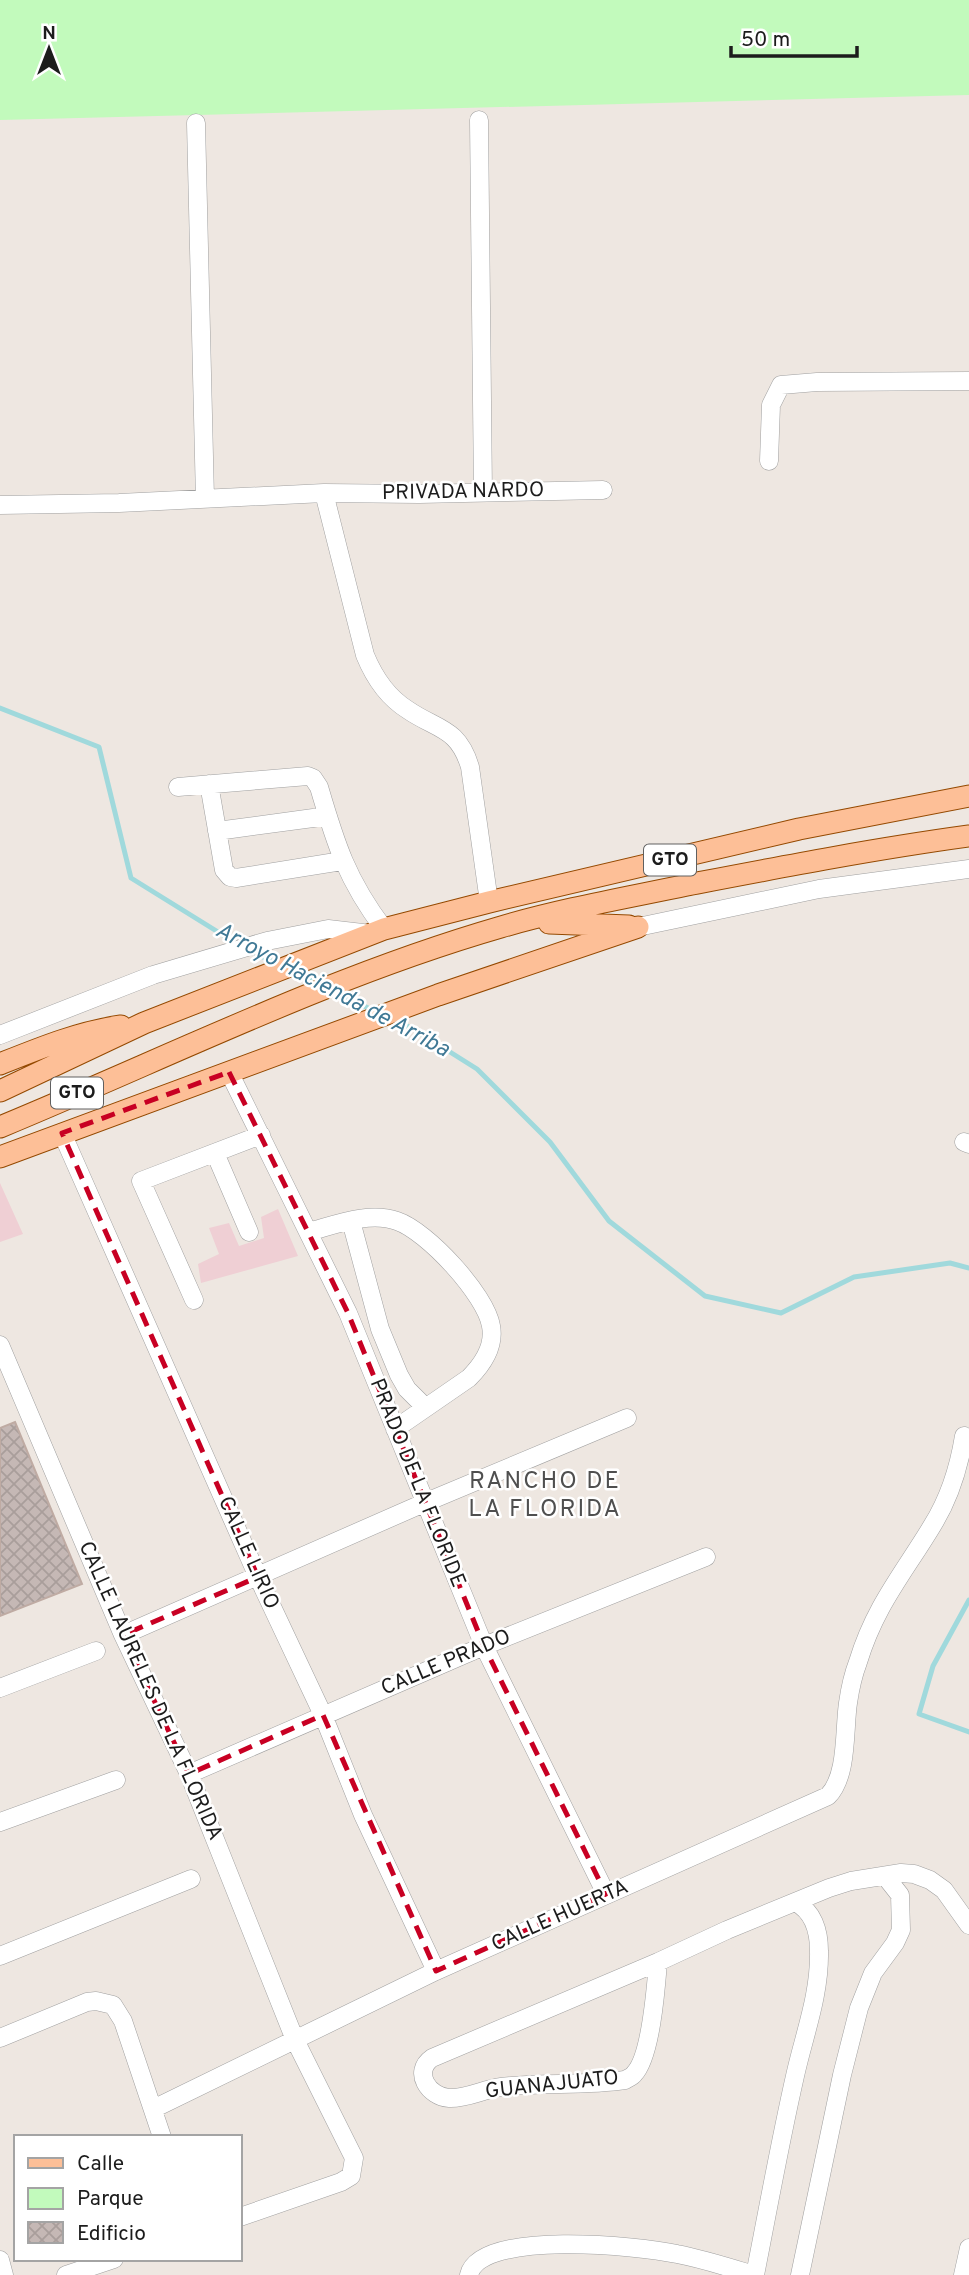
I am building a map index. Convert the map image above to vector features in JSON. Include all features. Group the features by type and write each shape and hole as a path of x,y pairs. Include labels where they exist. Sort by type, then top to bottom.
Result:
{"main road":[{"name":"GTO","path":"0,1091 144,1023 379,931 489,902 799,829 969,796"},
{"name":"GTO","path":"0,1127 297,998 438,947 524,921 622,898 827,857 969,836"},
{"path":"524,921 638,927"},
{"path":"0,1157 439,995 638,927"},
{"path":"0,1063 99,1030 144,1023"}],"street":[{"path":"479,120 483,493"},
{"path":"197,122 205,499"},
{"path":"769,461 771,405 780,385 817,382 969,381"},
{"name":"PRIVADA NARDO","path":"0,506 324,493 603,490"},
{"path":"324,493 365,655 374,677 408,710 443,728 456,739 466,754 489,902"},
{"path":"178,787 313,778 319,787 342,861 379,931"},
{"path":"209,784 223,870 230,877 342,861"},
{"path":"217,831 328,816"},
{"path":"638,927 808,891 969,869"},
{"path":"0,1035 153,975 267,941 328,929 379,931"},
{"name":"PRADO DE LA FLORIDE","path":"229,1072 348,1313 484,1646 606,1894"},
{"name":"CALLE LIRIO","path":"62,1133 258,1577 323,1715 363,1815 436,1971"},
{"path":"194,1300 141,1181 261,1135"},
{"path":"215,1153 249,1232"},
{"path":"308,1232 351,1221 387,1218 406,1224 450,1261 472,1287 485,1308 491,1326 491,1340 485,1358 469,1378 395,1429"},
{"path":"351,1221 380,1329 398,1375 407,1389 425,1407"},
{"name":"CALLE LAURELES DE LA FLORIDA","path":"0,1345 123,1635 189,1774 295,2040 354,2158 351,2175 329,2188 242,2216"},
{"path":"123,1635 424,1503 627,1418"},
{"name":"CALLE HUERTA","path":"153,2109 436,1971 828,1796 837,1783 851,1684 868,1632 897,1578 933,1525 953,1481 964,1436"},
{"name":"CALLE PRADO","path":"189,1774 484,1646 706,1557"},
{"path":"0,1688 96,1651"},
{"path":"0,1822 116,1780"},
{"name":"GUANAJUATO","path":"658,1962 653,2013 646,2046 635,2074 625,2080 496,2087 449,2098 431,2093 426,2087 424,2072 427,2062 432,2058 841,1884 914,1874 930,1880 944,1890 969,1925"},
{"path":"800,2275 842,2075 859,2008 873,1973 901,1930 900,1895 885,1876"},
{"path":"0,1956 191,1880"},
{"path":"469,2275 475,2262 500,2251 592,2244 675,2253 755,2275 795,2075 816,1994 820,1952 818,1936 806,1907 795,1902"},
{"path":"0,2038 96,2001 113,2005 123,2021 161,2135"},
{"path":"963,2275 969,2248"},
{"path":"0,2260 4,2275"},
{"path":"66,2275 108,2261"}],"highlighted area":[{"path":"229,1072 348,1313 484,1646 606,1894 436,1971 323,1715 189,1774 123,1635 258,1577 62,1133"}],"shaded area":[{"path":"0,1183 23,1234 0,1242"},
{"path":"278,1209 298,1256 201,1283 198,1264 219,1254 209,1228 229,1223 239,1246 264,1238 261,1217"}],"green space":[{"path":"0,0 969,0 969,95 0,120"}],"building":[{"path":"15,1422 82,1584 0,1616 0,1428"}],"waterway":[{"name":"Arroyo Hacienda de Arriba","path":"0,708 99,747 131,878 239,945"},
{"name":"Arroyo Hacienda de Arriba","path":"251,951 277,964"},
{"name":"Arroyo Hacienda de Arriba","path":"292,971 318,983"},
{"name":"Arroyo Hacienda de Arriba","path":"336,992 374,1011"},
{"name":"Arroyo Hacienda de Arriba","path":"393,1019 477,1069 550,1142 609,1221 705,1296 781,1313 854,1277 950,1263 969,1268"},
{"name":"Arroyo Hacienda de Arriba","path":"969,1600 933,1666 919,1714 969,1732"}],"district":[{"name":"RANCHO DE LA FLORIDA","path":"545,1496"}]}
